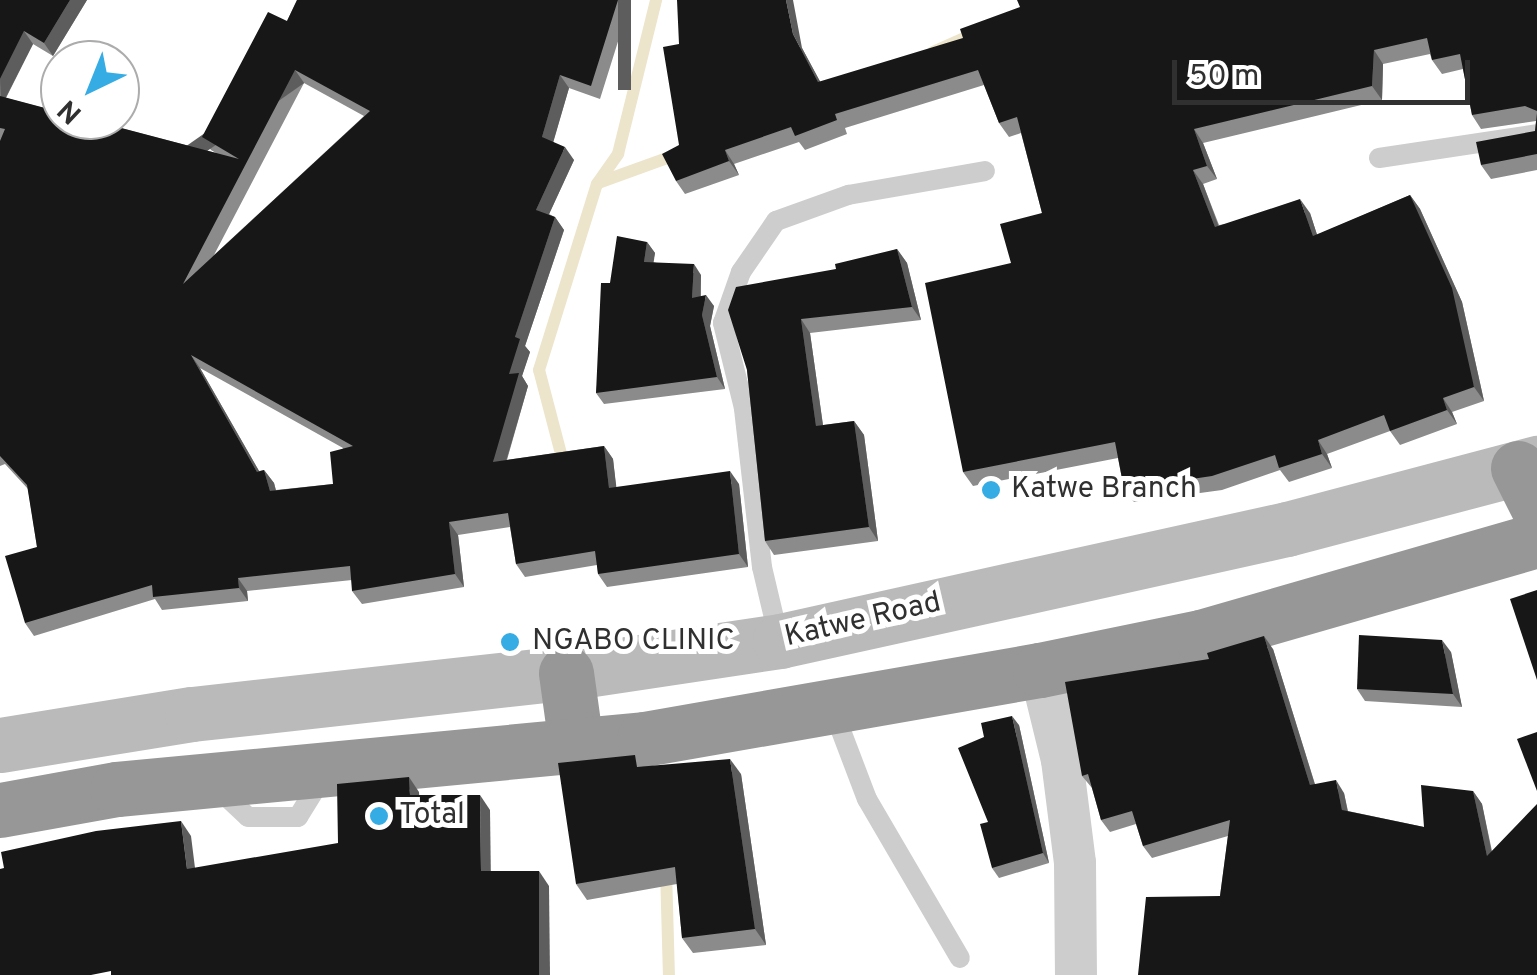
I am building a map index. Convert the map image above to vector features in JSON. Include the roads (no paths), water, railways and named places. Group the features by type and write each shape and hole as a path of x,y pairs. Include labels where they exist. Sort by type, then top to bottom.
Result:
{"highway":[{"path":"0,810 210,780 576,745 1040,670 1201,637 1537,540"},
{"path":"566,673 576,745"}],"street":[{"name":"Katwe Road","path":"0,745 192,714 566,673 780,640 1531,479"},
{"path":"1040,670 1062,760 1075,863 1076,975"}],"lane":[{"path":"1379,158 1537,134"},
{"path":"780,640 762,567 744,408 723,324 741,272 776,222 848,195 985,171"},
{"path":"832,706 867,798 960,958"}],"waterway":[{"path":"565,469 539,370 597,184 618,154 656,0"},
{"path":"933,52 978,32"},
{"path":"598,183 678,154"},
{"path":"666,870 669,975"}],"place":[{"name":"Katwe Branch","path":"991,490"},
{"name":"NGABO CLINIC","path":"510,642"},
{"name":"Total","path":"379,816"}]}
